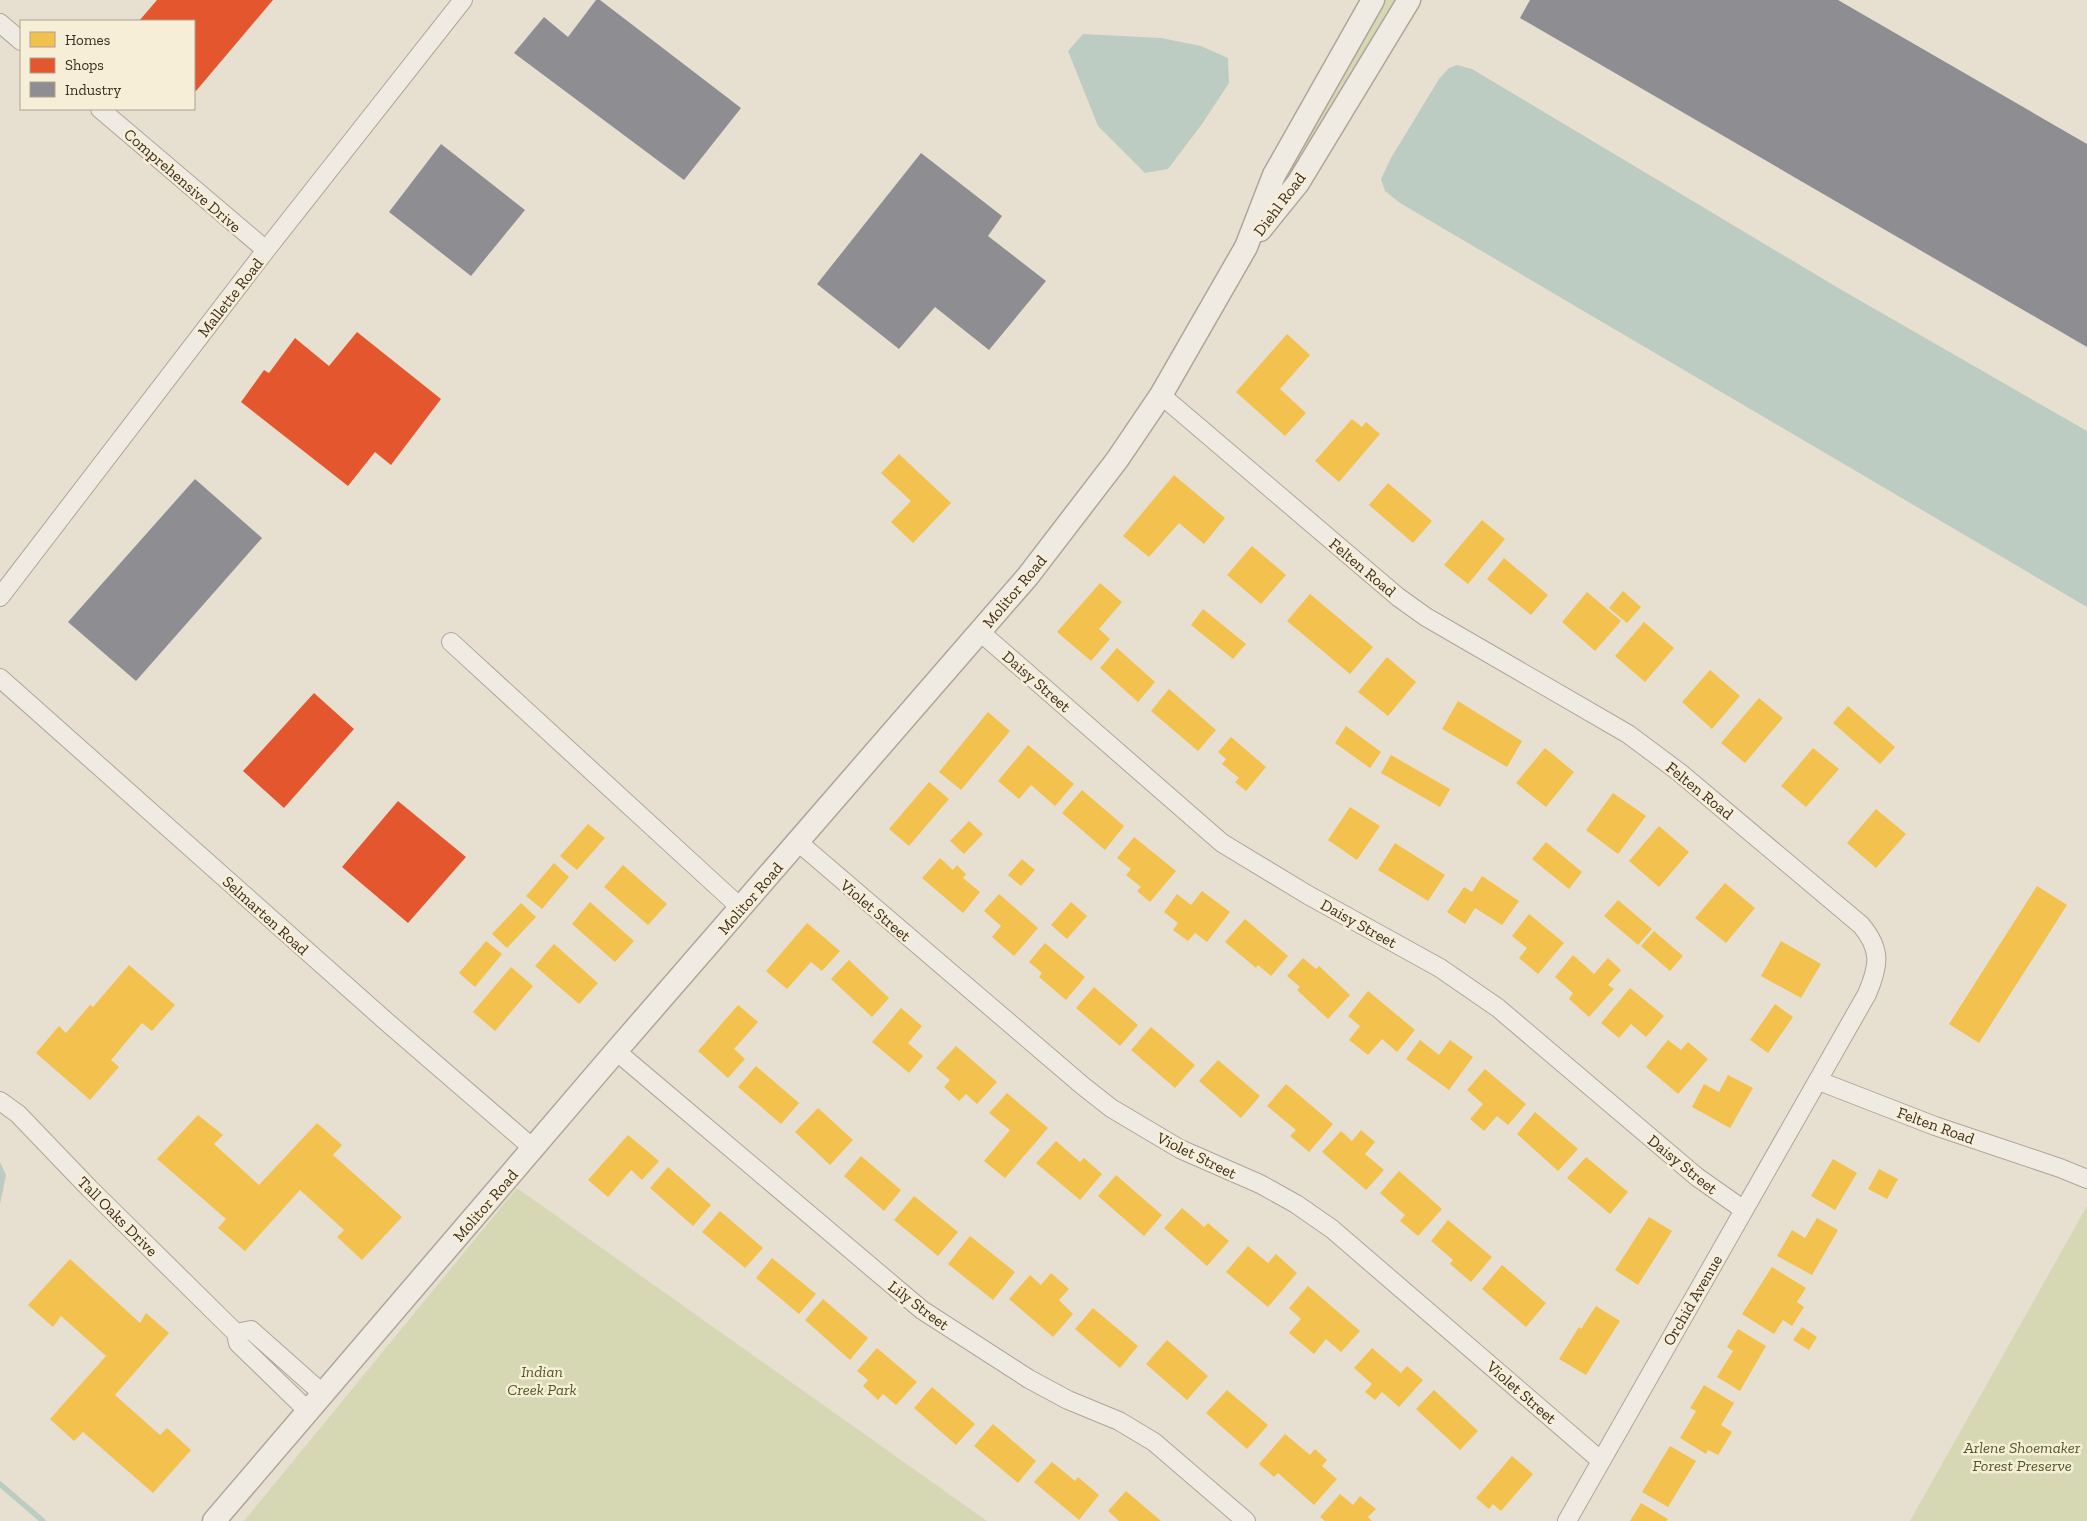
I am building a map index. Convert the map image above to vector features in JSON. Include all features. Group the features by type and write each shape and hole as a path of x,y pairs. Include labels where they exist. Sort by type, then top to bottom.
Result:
{"street":[{"name":"Mallette Road","path":"0,597 266,250 462,0"},
{"name":"Diehl Road","path":"1246,247 1274,175 1373,0"},
{"name":"Diehl Road","path":"1246,247 1298,183 1409,0"},
{"path":"0,23 20,40"},
{"name":"Comprehensive Drive","path":"101,110 266,250"},
{"name":"Molitor Road","path":"214,1521 616,1052 980,632 1073,518 1117,460 1161,395 1246,247"},
{"name":"Felten Road","path":"1161,395 1398,597 1426,617 1628,734 1693,783 1861,925 1870,936 1876,950 1877,963 1874,978 1868,994 1819,1081 1935,1126 2087,1179"},
{"name":"Daisy Street","path":"980,632 1222,843 1308,895 1440,968 1498,1008 1697,1177 1744,1210"},
{"path":"451,642 741,908"},
{"name":"Selmarten Road","path":"0,678 388,1023 534,1149"},
{"name":"Violet Street","path":"798,842 1111,1108 1172,1145 1260,1184 1296,1204 1332,1229 1600,1460"},
{"name":"Lily Street","path":"616,1052 922,1310 1029,1379 1068,1400 1119,1421 1154,1442 1246,1521"},
{"name":"Orchid Avenue","path":"1567,1521 1600,1460 1819,1081"},
{"name":"Tall Oaks Drive","path":"0,1101 18,1114 89,1188 236,1333 238,1343 308,1411"},
{"path":"236,1333 251,1330 323,1394"}],"green space":[{"path":"1383,0 1398,0 1288,178 1287,175"},
{"name":"Indian Creek Park","path":"517,1188 987,1521 244,1521"},
{"name":"Arlene Shoemaker Forest Preserve","path":"2087,1206 2087,1521 1910,1521"}],"shaded area":[{"path":"1083,34 1161,38 1201,46 1228,58 1229,83 1202,124 1168,169 1145,173 1098,126 1068,51"},
{"path":"1457,65 1472,69 1840,289 2087,431 2087,607 1400,203 1385,191 1381,179 1391,158 1439,79 1449,68"},
{"path":"0,1162 6,1175 0,1204"}],"building: Homes":[{"path":"1287,334 1310,355 1280,389 1306,413 1285,436 1236,392"},
{"path":"1352,419 1362,427 1366,422 1380,434 1339,482 1315,461"},
{"path":"899,454 951,503 913,543 891,522 911,501 881,473"},
{"path":"1174,475 1225,518 1204,544 1179,523 1149,557 1123,536"},
{"path":"1388,483 1432,521 1413,543 1369,505"},
{"path":"1482,520 1505,539 1468,584 1444,565"},
{"path":"1252,546 1286,575 1261,604 1227,575"},
{"path":"1504,558 1548,595 1531,615 1487,579"},
{"path":"1100,583 1122,602 1099,629 1110,639 1091,661 1057,632"},
{"path":"1623,591 1641,607 1627,623 1609,608"},
{"path":"1587,592 1621,621 1595,651 1562,622"},
{"path":"1310,594 1373,647 1350,674 1287,621"},
{"path":"1203,609 1246,644 1233,659 1191,625"},
{"path":"1644,622 1674,648 1645,682 1615,656"},
{"path":"1117,648 1155,682 1138,702 1100,668"},
{"path":"1387,657 1416,682 1388,716 1358,692"},
{"path":"1710,670 1740,696 1712,729 1682,702"},
{"path":"1169,689 1216,730 1198,751 1151,711"},
{"path":"1759,698 1783,718 1745,763 1721,743"},
{"path":"1458,701 1522,741 1507,767 1442,729"},
{"path":"1848,706 1895,747 1880,764 1833,723"},
{"path":"988,712 1010,731 961,790 939,772"},
{"path":"1346,726 1381,752 1370,768 1335,743"},
{"path":"1231,737 1266,767 1246,791 1235,782 1239,778 1222,764 1226,759 1218,752"},
{"path":"1028,745 1074,784 1055,806 1031,785 1019,799 998,781"},
{"path":"1545,748 1574,772 1546,807 1516,783"},
{"path":"1813,748 1839,769 1806,807 1781,786"},
{"path":"1391,755 1450,789 1440,807 1381,773"},
{"path":"929,782 949,799 909,846 889,829"},
{"path":"1082,790 1124,826 1105,850 1062,813"},
{"path":"1613,793 1646,816 1618,854 1586,830"},
{"path":"1350,807 1380,826 1357,860 1328,840"},
{"path":"1876,809 1906,834 1876,868 1847,843"},
{"path":"969,821 983,834 964,854 950,841"},
{"path":"588,824 605,838 577,870 560,856"},
{"path":"1659,826 1689,852 1659,887 1629,861"},
{"path":"1134,837 1176,871 1150,902 1137,891 1141,887 1126,875 1131,869 1117,858"},
{"path":"1546,842 1582,872 1569,889 1532,859"},
{"path":"1395,843 1445,875 1428,901 1378,870"},
{"path":"940,858 953,870 957,865 966,874 963,878 980,892 963,913 922,878"},
{"path":"1022,859 1035,870 1021,886 1008,875"},
{"path":"554,863 569,877 542,909 526,896"},
{"path":"623,865 667,904 648,925 604,887"},
{"path":"1482,876 1519,901 1502,925 1475,908 1465,924 1447,912 1464,887 1472,892"},
{"path":"1725,883 1755,908 1726,943 1695,918"},
{"path":"2037,886 2067,905 1979,1043 1949,1024"},
{"path":"1202,891 1230,912 1207,942 1195,933 1188,941 1173,930 1178,923 1164,912 1177,894 1191,905"},
{"path":"999,894 1038,928 1014,956 992,937 1001,926 984,911"},
{"path":"1618,900 1652,929 1638,945 1604,916"},
{"path":"590,902 634,941 615,962 572,924"},
{"path":"1071,902 1087,916 1067,939 1051,925"},
{"path":"521,903 536,917 507,948 492,934"},
{"path":"1529,914 1564,943 1538,974 1519,958 1527,948 1512,936"},
{"path":"1245,919 1288,956 1271,976 1258,965 1256,968 1225,942"},
{"path":"807,923 840,951 822,971 811,962 787,989 766,971"},
{"path":"1654,931 1683,956 1670,971 1641,946"},
{"path":"486,941 502,954 475,987 459,973"},
{"path":"1781,941 1821,964 1801,998 1761,976"},
{"path":"1045,943 1085,977 1066,1000 1039,977 1042,973 1029,962"},
{"path":"554,944 598,983 579,1004 535,966"},
{"path":"1573,955 1594,974 1608,958 1621,970 1608,985 1614,989 1589,1017 1569,999 1573,993 1555,977"},
{"path":"1303,958 1316,969 1319,966 1350,995 1328,1019 1297,990 1300,987 1287,976"},
{"path":"849,960 889,998 872,1017 831,979"},
{"path":"129,965 175,1005 152,1031 142,1023 111,1060 119,1067 90,1100 36,1053 59,1026 66,1033 90,1005 93,1007"},
{"path":"511,967 533,986 495,1031 473,1012"},
{"path":"1094,987 1138,1025 1120,1046 1076,1008"},
{"path":"1630,988 1664,1016 1646,1037 1631,1024 1619,1038 1601,1023"},
{"path":"1368,991 1415,1030 1397,1052 1382,1039 1368,1055 1349,1040 1360,1026 1348,1016"},
{"path":"1775,1004 1793,1017 1768,1053 1750,1040"},
{"path":"738,1005 758,1022 734,1049 745,1059 728,1078 698,1051"},
{"path":"901,1008 922,1026 908,1043 923,1056 909,1073 872,1042"},
{"path":"1151,1027 1195,1065 1175,1088 1131,1050"},
{"path":"1420,1040 1439,1055 1450,1040 1473,1057 1449,1090 1406,1059"},
{"path":"1668,1040 1681,1050 1688,1042 1708,1059 1678,1094 1646,1067"},
{"path":"956,1046 997,1082 977,1104 966,1094 959,1101 944,1087 950,1080 936,1068"},
{"path":"1218,1060 1260,1096 1241,1118 1199,1081"},
{"path":"756,1066 799,1103 781,1124 738,1087"},
{"path":"1485,1069 1526,1104 1508,1125 1497,1116 1484,1131 1470,1119 1483,1104 1467,1090"},
{"path":"1728,1075 1753,1088 1730,1128 1692,1107 1704,1084 1719,1092"},
{"path":"1286,1084 1333,1124 1309,1152 1290,1136 1296,1130 1267,1106"},
{"path":"1007,1093 1048,1128 1005,1178 984,1161 1010,1130 989,1113"},
{"path":"818,1108 853,1140 830,1165 795,1132"},
{"path":"1535,1112 1578,1149 1558,1171 1517,1134"},
{"path":"198,1115 223,1135 214,1144 259,1185 317,1123 342,1145 333,1155 402,1217 362,1260 337,1237 344,1230 300,1190 245,1251 218,1228 226,1219 157,1159"},
{"path":"1361,1130 1375,1142 1365,1154 1384,1170 1366,1190 1322,1152 1341,1131 1352,1141"},
{"path":"628,1135 659,1161 642,1180 631,1170 608,1197 588,1180"},
{"path":"1056,1141 1080,1162 1084,1158 1102,1174 1080,1200 1036,1163"},
{"path":"861,1156 901,1190 884,1211 844,1176"},
{"path":"1586,1157 1628,1192 1610,1214 1567,1178"},
{"path":"1833,1159 1857,1173 1835,1210 1811,1196"},
{"path":"668,1167 711,1205 693,1226 650,1188"},
{"path":"1879,1169 1898,1179 1887,1199 1868,1189"},
{"path":"1399,1171 1442,1209 1418,1236 1400,1221 1405,1215 1380,1193"},
{"path":"1116,1175 1162,1215 1144,1236 1098,1196"},
{"path":"914,1196 958,1232 938,1256 894,1220"},
{"path":"1182,1208 1204,1227 1208,1223 1229,1241 1207,1266 1164,1228"},
{"path":"720,1211 763,1248 745,1268 702,1232"},
{"path":"1649,1217 1672,1231 1638,1285 1615,1270"},
{"path":"1817,1218 1838,1230 1812,1275 1777,1256 1792,1230 1805,1238"},
{"path":"1448,1220 1492,1257 1471,1282 1450,1264 1453,1260 1431,1241"},
{"path":"970,1236 1015,1272 993,1300 948,1264"},
{"path":"1248,1246 1268,1263 1276,1254 1297,1273 1268,1307 1226,1272"},
{"path":"772,1258 816,1294 799,1314 756,1278"},
{"path":"70,1259 140,1323 146,1313 169,1333 115,1395 160,1435 167,1428 191,1450 153,1493 83,1432 74,1441 50,1419 106,1356 61,1316 53,1327 28,1305"},
{"path":"1502,1265 1546,1303 1526,1327 1482,1289"},
{"path":"1772,1267 1806,1288 1797,1302 1804,1307 1792,1326 1783,1320 1774,1334 1742,1314"},
{"path":"1051,1273 1069,1289 1059,1300 1073,1314 1053,1337 1009,1299 1030,1275 1041,1285"},
{"path":"1308,1286 1360,1331 1341,1352 1326,1339 1314,1354 1289,1333 1301,1319 1289,1308"},
{"path":"823,1299 868,1338 850,1360 805,1320"},
{"path":"1596,1306 1620,1321 1586,1375 1559,1359 1579,1327 1581,1329"},
{"path":"1093,1308 1138,1346 1120,1368 1075,1329"},
{"path":"1802,1327 1817,1337 1809,1350 1793,1340"},
{"path":"1738,1329 1766,1346 1740,1391 1717,1377 1733,1351 1727,1347"},
{"path":"1167,1340 1208,1376 1187,1400 1146,1364"},
{"path":"877,1348 917,1382 896,1405 883,1394 878,1400 863,1386 868,1380 857,1371"},
{"path":"1372,1348 1401,1373 1407,1366 1423,1380 1399,1407 1382,1392 1375,1400 1365,1392 1372,1384 1354,1368"},
{"path":"1704,1385 1734,1403 1721,1425 1732,1432 1718,1455 1708,1450 1706,1454 1680,1438 1696,1411 1690,1408"},
{"path":"932,1387 975,1424 956,1445 914,1408"},
{"path":"1227,1390 1268,1425 1247,1449 1206,1413"},
{"path":"1434,1390 1478,1431 1460,1450 1416,1409"},
{"path":"993,1424 1036,1461 1018,1483 974,1446"},
{"path":"1285,1434 1310,1455 1315,1449 1327,1460 1322,1466 1337,1479 1314,1505 1278,1473 1274,1477 1259,1464"},
{"path":"1670,1446 1696,1461 1668,1507 1642,1492"},
{"path":"1512,1456 1533,1474 1501,1511 1493,1504 1489,1509 1476,1498"},
{"path":"1052,1462 1075,1481 1078,1477 1099,1495 1079,1520 1034,1482"},
{"path":"1126,1491 1161,1521 1119,1521 1108,1511"},
{"path":"1340,1494 1353,1505 1360,1496 1376,1509 1368,1517 1372,1521 1325,1521 1320,1517"},
{"path":"1641,1503 1668,1519 1666,1521 1630,1521"}],"building: Shops":[{"path":"157,0 273,0 196,91 195,20 140,20"},
{"path":"357,332 441,399 391,465 375,452 348,486 241,402 264,370 269,373 295,338 329,366"},
{"path":"314,693 354,729 284,808 243,771"},
{"path":"398,801 466,857 408,923 342,867"}],"building: Industry":[{"path":"596,0 600,0 741,108 684,180 514,53 544,17 568,37"},
{"path":"1530,0 1838,0 2087,144 2087,347 1520,18"},
{"path":"441,144 525,210 471,276 389,212"},
{"path":"921,153 1002,216 988,236 1046,281 989,350 935,307 899,349 817,284"},
{"path":"195,479 262,538 136,681 68,622"}],"waterway":[{"path":"0,1484 43,1521"}]}
